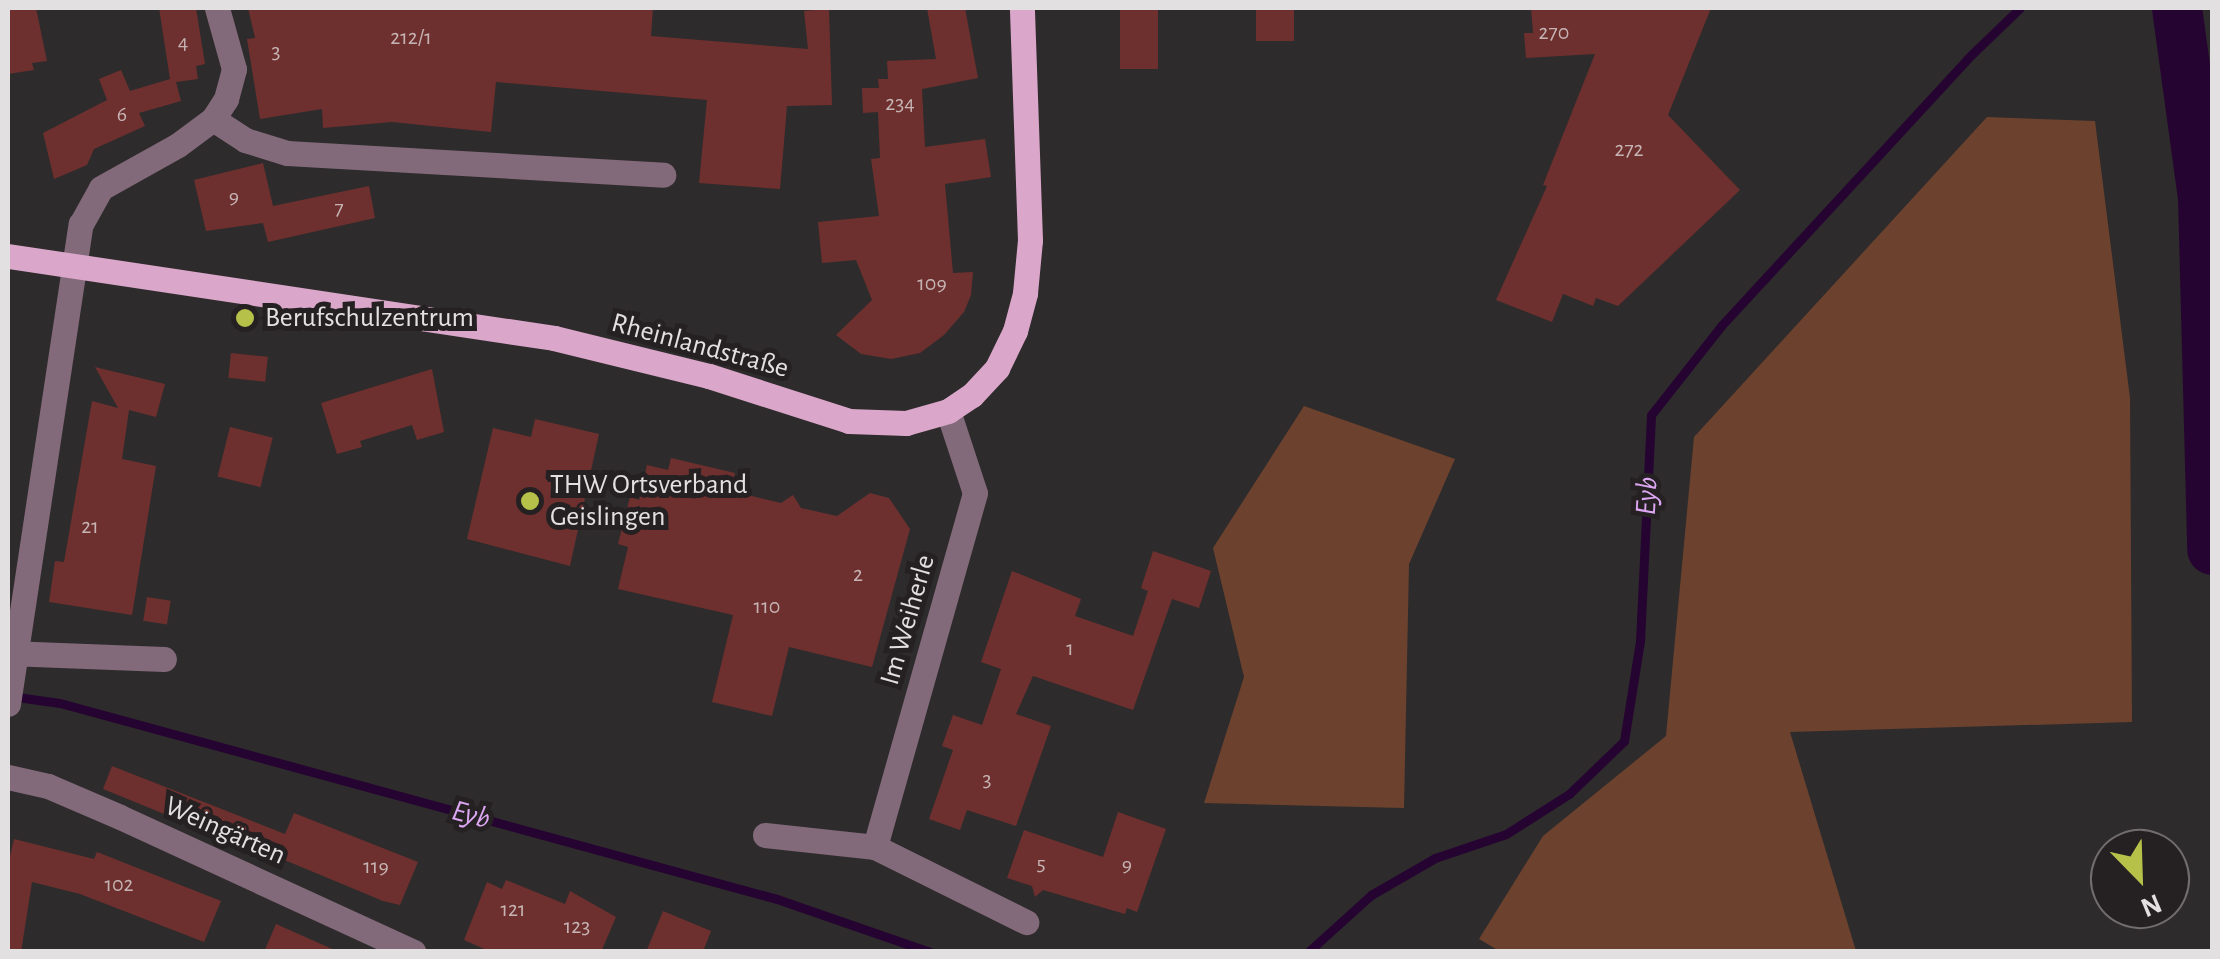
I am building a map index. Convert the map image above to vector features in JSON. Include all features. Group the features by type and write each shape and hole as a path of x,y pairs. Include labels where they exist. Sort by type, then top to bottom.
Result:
{"main road":[{"name":"Rheinlandstraße","path":"8,256 554,338 709,376 849,420 906,423 948,411 972,395 997,368 1014,331 1024,293 1030,240 1022,8"}],"street":[{"path":"8,704 81,224 101,188 178,146 213,119 226,99 234,69 217,8"},
{"path":"213,119 245,140 288,153 663,175"},
{"name":"Im Weiherle","path":"874,847 975,492 948,411"},
{"path":"12,659 164,659"},
{"name":"Weingärten","path":"8,777 48,786 120,817 414,952"},
{"path":"765,835 874,847 1026,922"}],"shaded area":[{"path":"1987,117 2095,121 2130,398 2132,722 1790,732 1856,951 1501,952 1479,939 1543,836 1666,736 1694,437"},
{"path":"1304,406 1455,459 1409,564 1404,808 1204,803 1244,677 1213,548"}],"building":[{"path":"8,8 36,8 47,61 32,63 34,70 8,74"},
{"path":"159,8 196,8 205,64 196,66 198,79 176,82 181,101 139,113 145,126 94,149 87,165 54,179 43,133 107,100 99,79 121,70 130,91 170,79"},
{"path":"248,8 653,8 651,36 808,49 804,11 829,9 832,105 787,106 780,189 699,183 707,100 496,82 491,132 392,122 323,128 322,109 260,119 247,39 255,38"},
{"path":"927,8 965,8 978,78 922,89 925,147 985,139 991,177 945,184 953,273 973,272 971,295 964,312 944,335 920,353 891,359 861,354 836,335 872,300 856,260 822,263 818,222 879,216 871,159 880,158 878,112 863,113 862,88 879,88 878,79 888,79 887,61 936,59"},
{"path":"1120,8 1158,8 1158,69 1120,69"},
{"path":"1256,8 1294,8 1294,41 1256,41"},
{"path":"1531,8 1711,8 1668,115 1740,190 1618,306 1596,298 1593,306 1563,294 1552,322 1496,300 1547,186 1543,185 1595,54 1526,58 1524,33 1533,33"},
{"path":"263,163 273,206 369,186 375,218 268,242 263,223 206,231 194,180"},
{"path":"231,353 268,357 265,382 228,378"},
{"path":"95,367 165,384 156,417 129,410 122,459 156,466 132,615 49,602 55,561 64,562 92,401 118,408"},
{"path":"432,369 444,432 417,440 412,425 360,441 362,447 337,454 321,403"},
{"name":"THW Ortsverband Geislingen","path":"535,419 599,434 570,566 467,539 493,428 531,437"},
{"path":"230,427 273,438 260,487 218,476"},
{"path":"671,458 735,473 731,491 781,503 793,495 801,508 837,516 870,493 889,498 910,529 872,667 789,647 772,716 712,702 733,615 618,589 628,547 618,544 630,497 639,500 647,465 668,470"},
{"path":"1153,551 1211,571 1199,608 1172,599 1133,710 1033,676 1016,714 1051,726 1016,826 967,810 960,830 929,819 953,750 942,746 953,715 982,725 1001,669 981,662 1012,571 1081,599 1075,616 1133,636 1148,591 1141,588"},
{"path":"147,597 171,601 167,624 143,621"},
{"path":"112,766 285,834 294,813 418,862 400,905 383,901 103,789"},
{"path":"1118,812 1166,829 1137,912 1127,908 1125,914 1043,890 1035,897 1032,886 1007,878 1024,830 1103,857"},
{"path":"14,839 94,859 97,852 221,901 204,942 80,894 32,882 21,952 8,952 8,865"},
{"path":"506,880 565,904 570,891 616,917 601,952 491,952 464,940 487,882 502,889"},
{"path":"663,911 711,931 704,949 646,952"},
{"path":"276,924 339,952 264,952"}],"waterway":[{"name":"Eyb","path":"1308,952 1371,895 1435,858 1506,834 1569,794 1624,741 1640,641 1651,415 1721,326 1968,58 2020,8"},
{"path":"2177,8 2203,197 2212,550"},
{"name":"Eyb","path":"10,696 60,703 777,899 930,952"}],"place":[{"name":"Berufschulzentrum","path":"245,318"},
{"name":"THW Ortsverband Geislingen","path":"530,501"}]}
